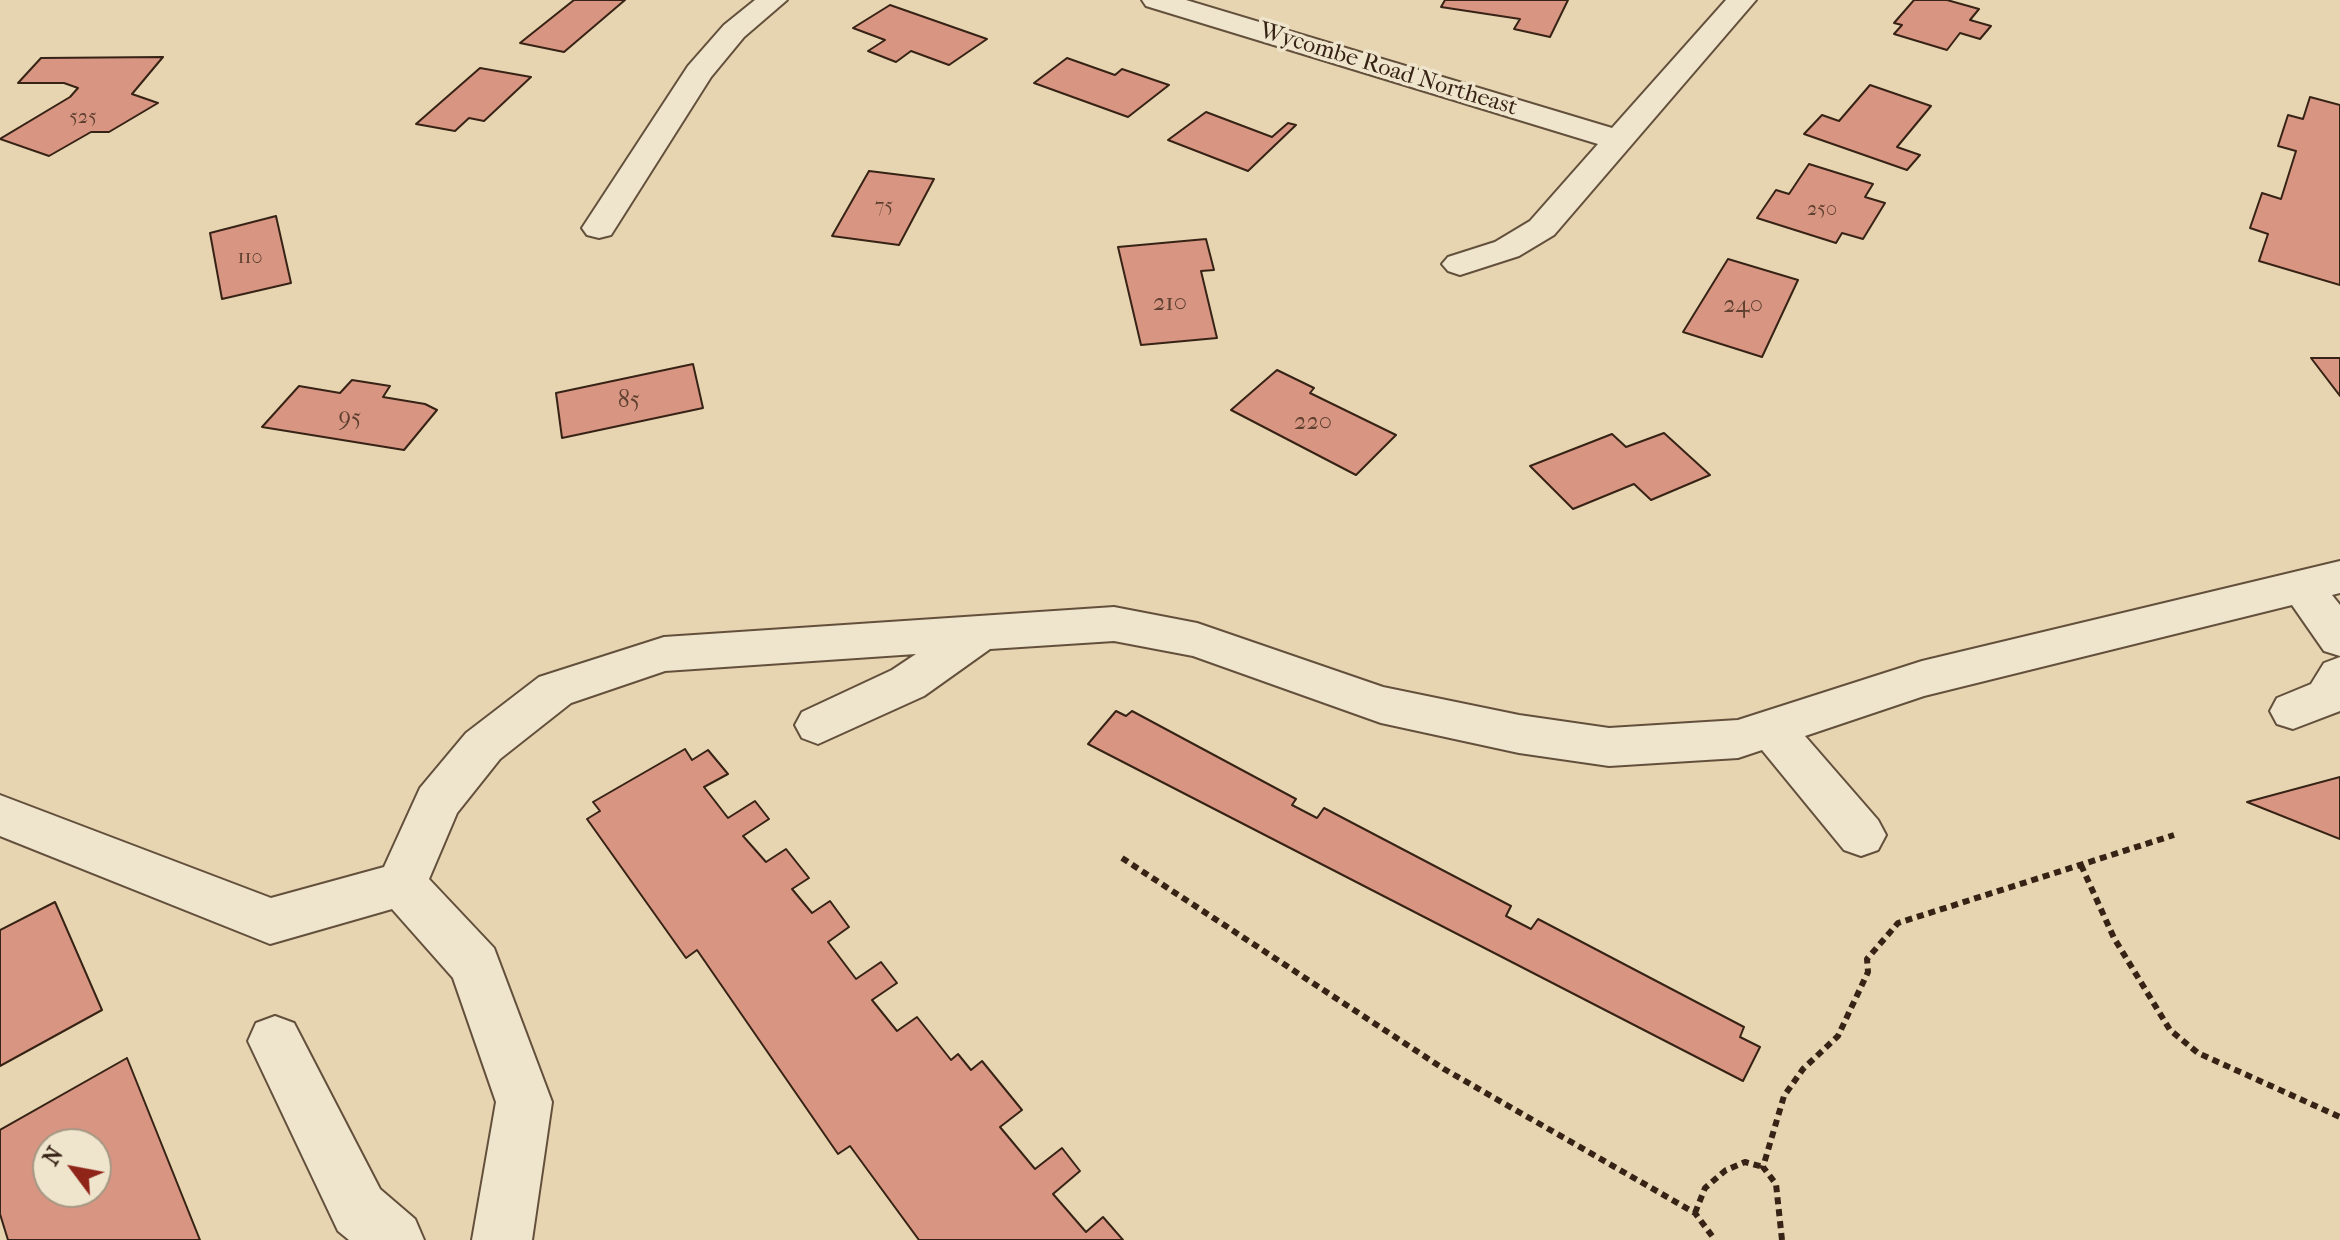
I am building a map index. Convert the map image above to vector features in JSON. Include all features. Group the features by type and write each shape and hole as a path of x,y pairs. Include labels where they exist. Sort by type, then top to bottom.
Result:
{"street":[{"path":"599,228 699,72 734,31 773,0"},
{"name":"Wycombe Road Northeast","path":"1156,0 1620,141"},
{"path":"1460,264 1507,249 1542,228 1742,0"},
{"path":"402,884 437,802 483,746 555,690 664,654 1114,624 1197,640 1381,705 1519,734 1609,747 1738,739 1922,679 2321,581 2340,639"},
{"path":"818,725 908,683 981,633"},
{"path":"2293,711 2327,697 2340,675"},
{"path":"1771,728 1861,835"},
{"path":"0,815 270,921 402,884"},
{"path":"402,884 475,965 524,1102 502,1240"},
{"path":"275,1041 359,1210 394,1240"}],"path":[{"path":"1763,1167 1784,1096 1803,1069 1838,1036 1868,972 1867,959 1898,923 2174,835"},
{"path":"1122,858 1444,1069 1695,1213 1715,1240"},
{"path":"2081,865 2114,938 2170,1030 2198,1053 2340,1117"},
{"path":"1695,1213 1705,1188 1726,1170 1745,1162 1763,1167 1776,1184 1782,1240"}],"building":[{"path":"574,0 625,0 564,52 520,43"},
{"path":"1445,0 1568,0 1550,37 1514,29 1520,19 1441,7"},
{"path":"1914,0 1947,0 1979,9 1970,20 1991,26 1980,39 1960,33 1947,50 1894,34 1902,25 1894,23"},
{"path":"890,5 987,39 949,65 911,51 896,62 868,51 885,40 853,28"},
{"path":"163,57 132,94 158,103 109,132 91,132 49,156 0,139 70,97 78,88 64,83 18,83 41,58"},
{"path":"1067,58 1115,75 1122,69 1169,85 1128,117 1034,83"},
{"path":"480,68 531,77 484,121 469,118 455,131 416,124"},
{"path":"1870,85 1931,106 1897,147 1920,155 1907,170 1804,134 1822,115 1839,121"},
{"path":"2310,97 2340,105 2340,285 2259,261 2268,234 2250,228 2262,193 2281,199 2296,151 2278,146 2288,115 2303,119"},
{"path":"1206,112 1272,137 1288,123 1296,125 1248,171 1168,140"},
{"path":"1809,164 1873,184 1865,197 1885,203 1863,239 1842,233 1836,243 1757,218 1776,190 1789,194"},
{"path":"869,171 934,179 899,245 832,236"},
{"path":"276,216 291,283 222,299 210,233"},
{"path":"1206,239 1214,270 1201,271 1217,338 1141,345 1118,247"},
{"path":"1728,259 1798,280 1762,357 1683,332"},
{"path":"2311,358 2340,358 2340,396"},
{"path":"693,364 703,408 562,438 556,393"},
{"path":"1277,370 1314,388 1310,393 1396,435 1356,475 1231,410"},
{"path":"352,380 390,386 383,397 425,404 437,410 404,450 262,427 299,386 340,393"},
{"path":"1664,433 1710,475 1651,500 1634,484 1573,509 1530,466 1612,434 1626,447"},
{"path":"1116,711 1126,716 1132,711 1296,799 1292,805 1317,818 1324,808 1511,906 1506,916 1531,929 1538,919 1744,1027 1740,1037 1760,1047 1743,1081 1088,744"},
{"path":"685,749 692,760 708,750 728,774 704,787 728,818 755,801 769,819 743,836 766,862 786,849 809,878 792,889 812,913 830,901 849,927 828,942 856,979 881,962 897,983 872,1000 897,1031 917,1017 951,1060 958,1054 971,1070 982,1061 1022,1110 1000,1127 1035,1169 1062,1148 1080,1171 1053,1194 1086,1232 1103,1217 1123,1240 919,1240 850,1146 838,1154 697,950 686,958 587,819 600,811 593,802"},
{"path":"2340,777 2340,839 2247,802"},
{"path":"55,902 102,1010 0,1066 0,930"},
{"path":"127,1058 200,1240 8,1240 0,1214 0,1130"}]}
